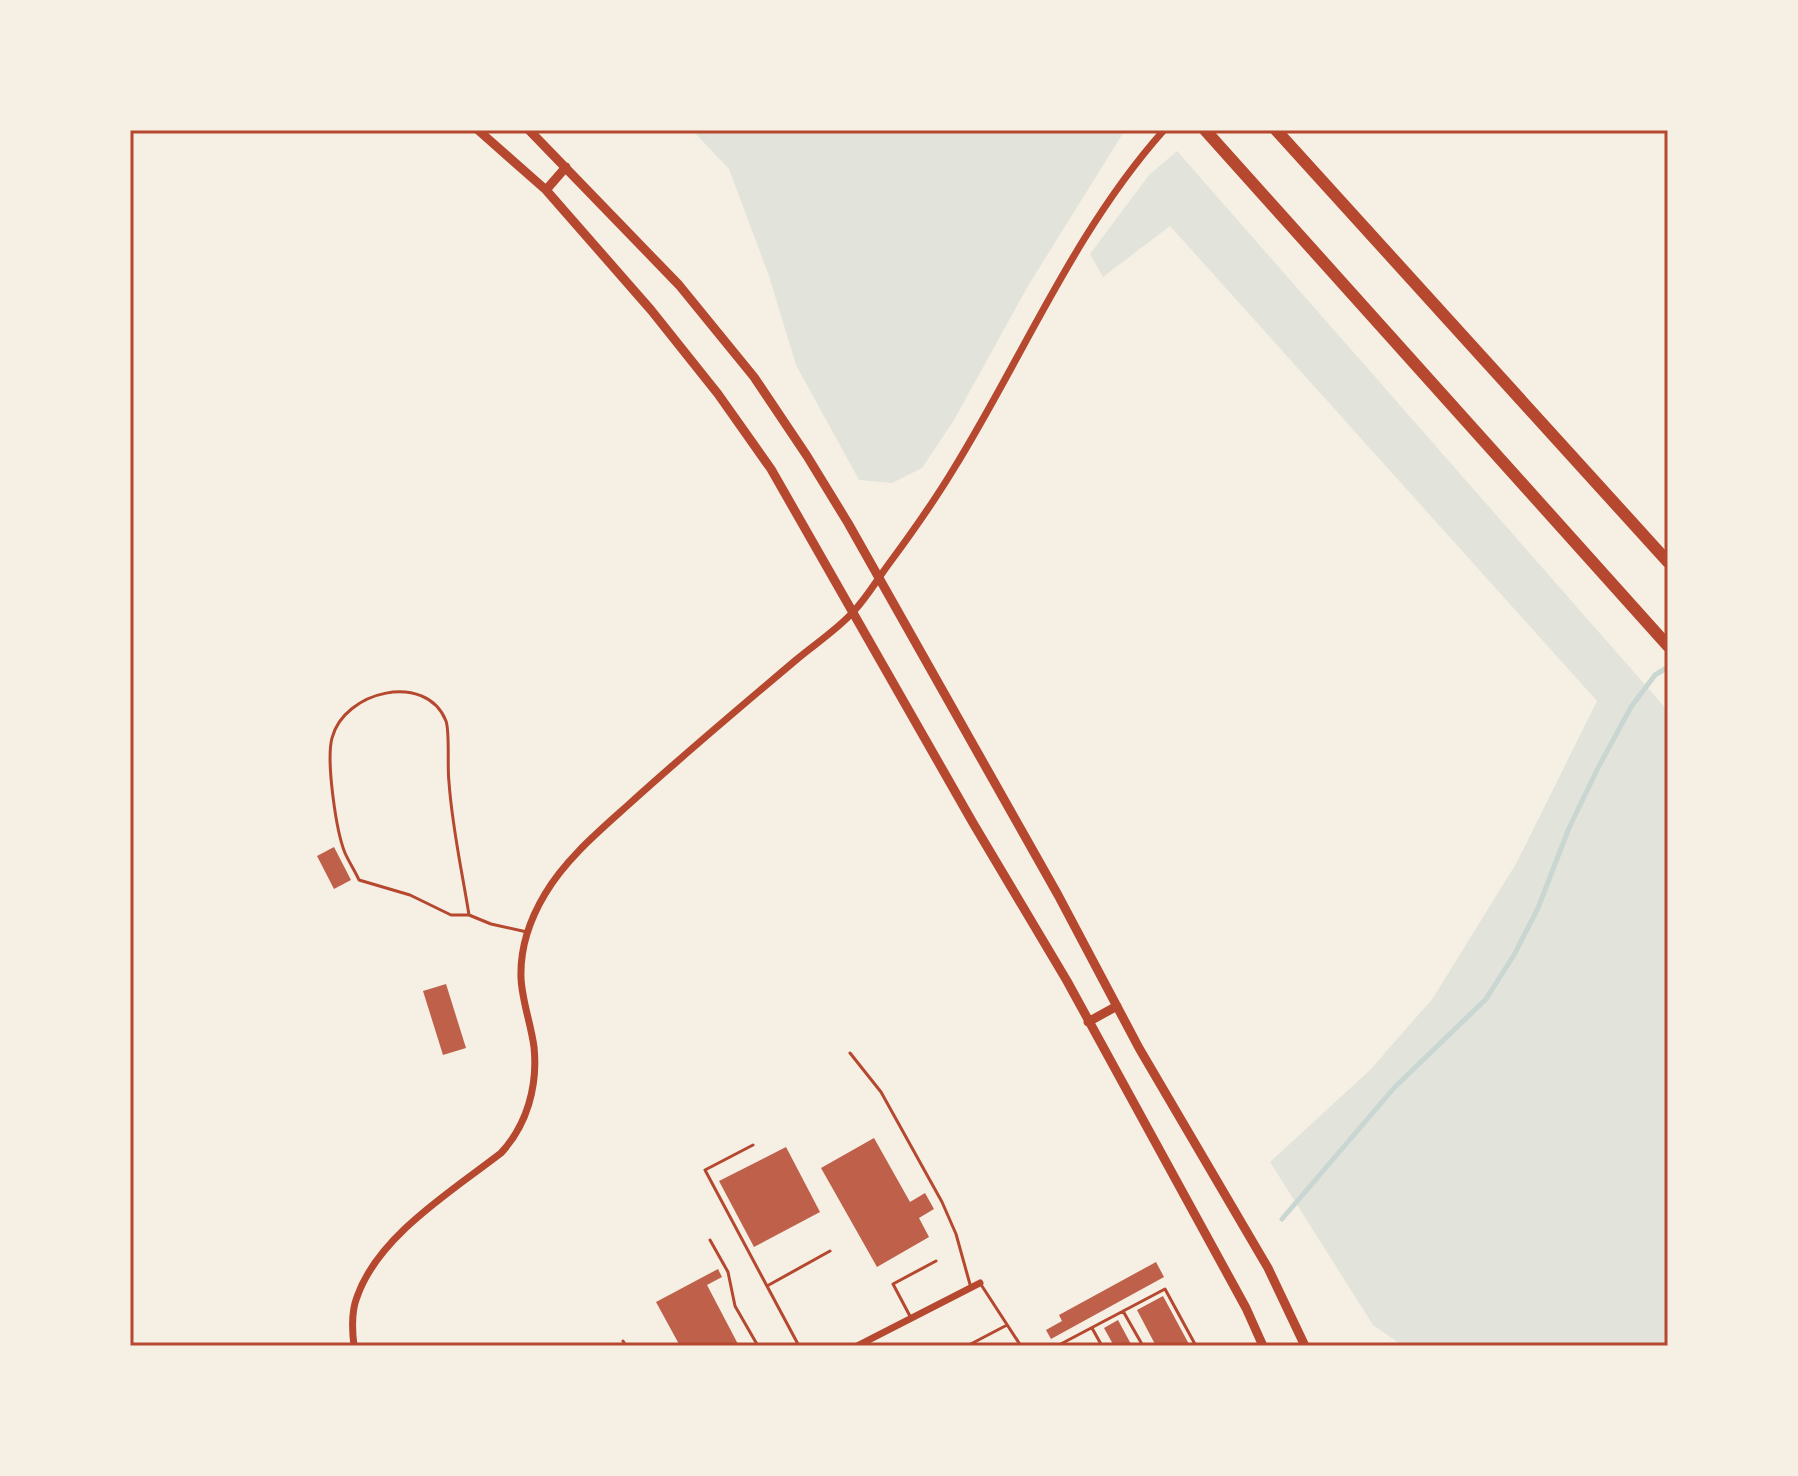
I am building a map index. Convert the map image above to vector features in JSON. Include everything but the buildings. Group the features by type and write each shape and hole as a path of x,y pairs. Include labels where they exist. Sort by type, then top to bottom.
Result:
{"highway":[{"path":"1205,130 1668,646"},
{"path":"1276,130 1668,562"}],"main road":[{"path":"478,130 546,190 660,321 734,417 779,482 973,823 1067,981 1246,1308 1263,1346"},
{"path":"529,130 679,285 754,377 807,456 879,577 1117,1006 1268,1268 1305,1346"},
{"path":"546,190 566,167"},
{"path":"1088,1022 1117,1006"}],"street":[{"path":"354,1346 353,1310 357,1296 388,1246 414,1221 501,1153 511,1142 530,1102 534,1047 521,982 522,960 527,932 547,891 595,835 854,612 953,470 1065,270 1100,214 1164,130"},
{"path":"857,1346 980,1283"}],"lane":[{"path":"469,915 449,784 446,722 432,703 411,694 382,692 364,699 344,713 332,739 331,776 344,851 359,880 410,895 451,915 469,915 491,924 527,932"},
{"path":"850,1053 881,1092 942,1202 956,1234 971,1288"},
{"path":"753,1145 705,1170 799,1346"},
{"path":"710,1240 728,1272 735,1306 758,1346"},
{"path":"767,1286 830,1251"},
{"path":"911,1318 893,1284 936,1261"},
{"path":"980,1283 1021,1346"},
{"path":"1059,1346 1165,1289 1196,1346"},
{"path":"1123,1311 1143,1346"},
{"path":"969,1346 1007,1325"},
{"path":"1091,1328 1102,1346"}],"shaded area":[{"path":"692,130 1125,130 1028,286 954,420 922,468 892,483 859,480 796,365 769,276 729,169"},
{"path":"1177,151 1668,711 1668,1346 1403,1346 1373,1325 1270,1162 1370,1070 1433,998 1517,862 1597,701 1170,226 1103,277 1090,254 1149,175"}],"waterway":[{"path":"1282,1219 1394,1088 1486,999 1514,955 1538,908 1569,828 1631,707 1655,675 1668,667"}]}
